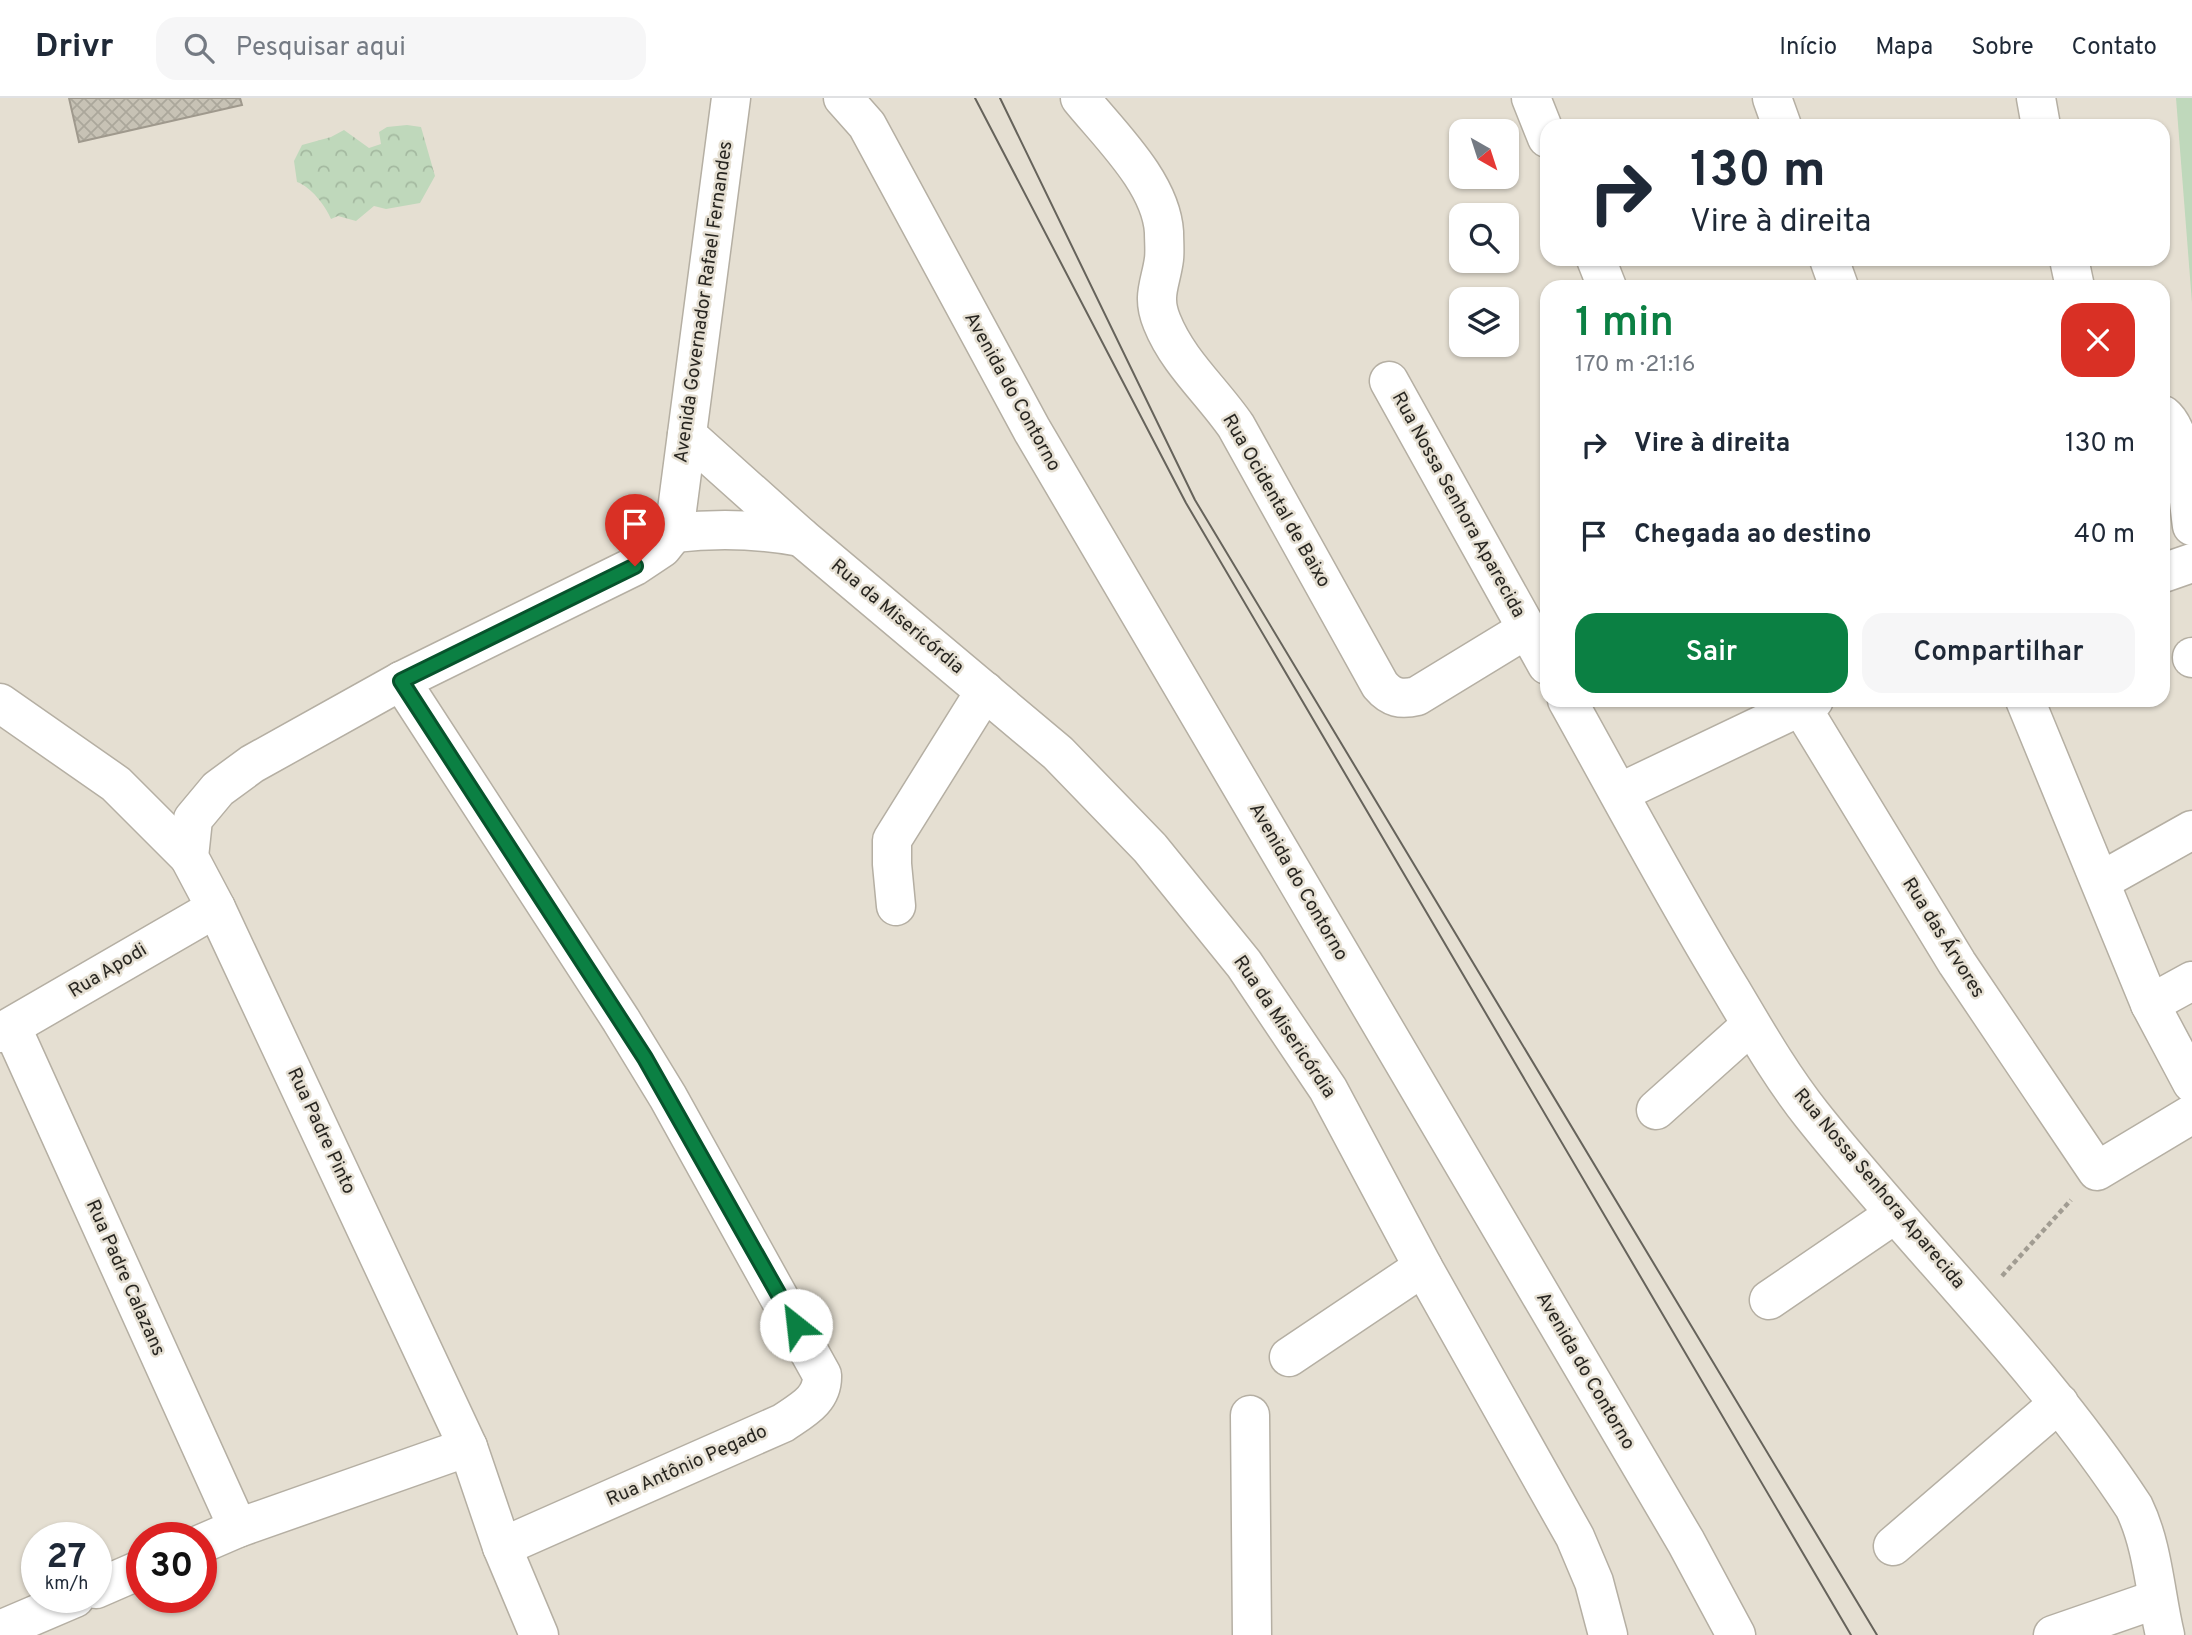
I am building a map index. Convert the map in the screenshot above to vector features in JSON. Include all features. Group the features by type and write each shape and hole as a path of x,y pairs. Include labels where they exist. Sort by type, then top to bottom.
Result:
{"street":[{"name":"Avenida Governador Rafael Fernandes","path":"674,533 731,98"},
{"name":"Rua Ocidental de Baixo","path":"1080,98 1135,165 1153,193 1164,229 1164,259 1156,289 1161,320 1190,371 1216,397 1236,426 1380,685 1387,693 1405,699 1417,696 1527,629"},
{"path":"1531,98 1540,120"},
{"path":"1772,98 1780,119"},
{"path":"2036,98 2040,119"},
{"name":"Avenida do Contorno","path":"857,107 1032,430 1686,1542 1736,1635"},
{"name":"Rua Nossa Senhora Aparecida","path":"1389,380 1540,652"},
{"path":"2170,424 2177,438 2192,526"},
{"name":"Rua da Misericórdia","path":"687,435 801,537 1058,753 1150,848 1244,964 1328,1088 1423,1267 1576,1537 1594,1582 1608,1635"},
{"path":"189,858 192,819 218,789 252,764 401,681 635,566 662,548 674,533 745,529 801,537"},
{"path":"2170,571 2192,563"},
{"name":"Rua Antônio Pegado","path":"401,681 614,1008 668,1097 822,1374 822,1385 817,1397 783,1423 502,1547"},
{"path":"897,906 892,840 985,691"},
{"name":"Rua Padre Pinto","path":"0,703 116,784 189,858 216,908 468,1447 502,1547 539,1635"},
{"name":"Rua Nossa Senhora Aparecida","path":"1571,707 1680,906 1751,1024 1811,1114 2059,1403 2134,1507 2147,1546 2161,1617"},
{"path":"1619,793 1793,707"},
{"name":"Rua das Árvores","path":"1806,707 1957,963 2097,1171"},
{"path":"2028,707 2150,1004 2192,1083"},
{"path":"2101,881 2192,830"},
{"name":"Rua Apodi","path":"6,1030 216,908"},
{"path":"2150,1004 2192,981"},
{"path":"1656,1110 1751,1024"},
{"name":"Rua Padre Calazans","path":"6,1030 238,1528"},
{"path":"2097,1171 2192,1114"},
{"path":"1769,1300 1895,1214"},
{"path":"1289,1357 1423,1267"},
{"path":"1893,1546 2059,1403"},
{"path":"1251,1415 1252,1635"},
{"path":"217,1537 468,1447"},
{"path":"0,1630 40,1613"},
{"path":"2053,1635 2161,1617"}],"path":[{"path":"1976,1304 2097,1171"}],"green space":[{"path":"2176,98 2192,98 2192,303"},
{"path":"387,127 421,127 435,176 420,203 386,209 374,206 356,221 338,216 331,219 317,197 297,182 294,161 302,145 331,137 344,130 369,148 381,144 379,132"}],"building":[{"path":"69,98 240,98 242,105 79,142"}],"tram line":[{"path":"975,98 1186,503 1851,1635"},
{"path":"1000,98 1195,500 1877,1635"}],"route":[{"path":"635,566 401,681 645,1058 796,1325"}]}
